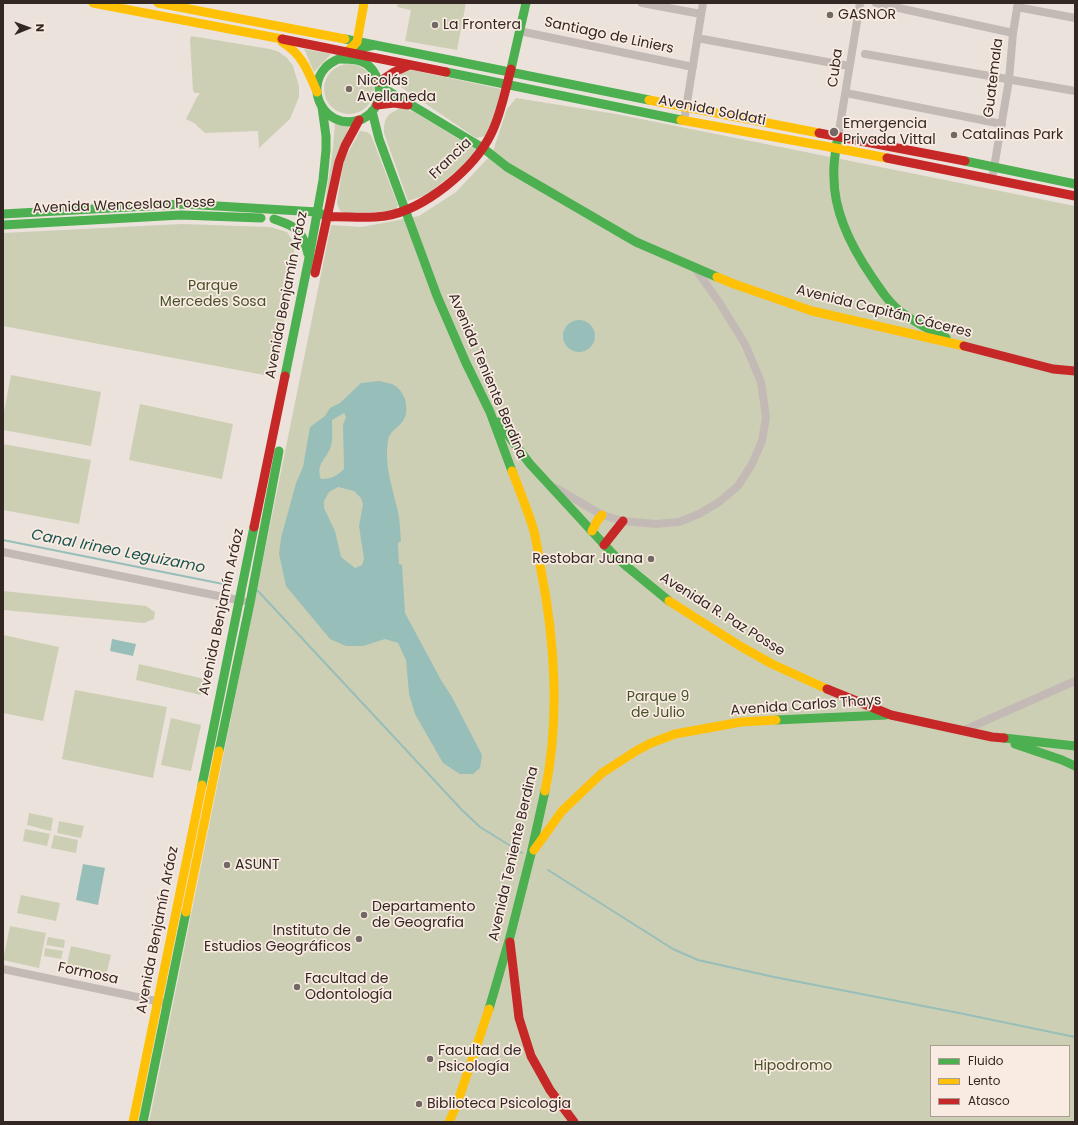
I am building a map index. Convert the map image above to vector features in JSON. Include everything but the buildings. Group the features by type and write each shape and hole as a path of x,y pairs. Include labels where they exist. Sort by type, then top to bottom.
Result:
{"main road":[{"path":"93,3 262,35 352,50"},
{"path":"158,3 188,6 346,39 352,50 371,67 376,74 380,84 380,96 375,108"},
{"path":"364,3 352,50 353,58 366,63 371,67"},
{"name":"Francia","path":"342,216 365,218 393,214 405,210 430,197 452,181 471,163 483,148 498,118 526,3"},
{"path":"262,35 283,43 294,50 303,61 317,92"},
{"name":"Avenida Soldati","path":"352,50 375,45 686,108 1075,184"},
{"path":"352,50 332,62 320,75 317,83 318,98 327,114 342,122 351,122 361,119 375,108 394,103 418,108"},
{"name":"Avenida Soldati","path":"352,50 364,51 374,57 410,65 684,121 835,148 1075,196"},
{"path":"380,84 388,75 400,68 410,65"},
{"name":"Avenida Capitán Cáceres","path":"380,84 483,148 507,167 636,242 734,284 812,311 961,345 1053,369 1075,372"},
{"name":"Avenida Benjamín Aráoz","path":"133,1122 317,216 326,150 326,136 322,107"},
{"name":"Avenida Teniente Berdina","path":"375,108 378,135 405,210 444,314 490,412 534,532 547,600 554,672 552,734 548,775 531,854 510,937 482,1032 457,1104 449,1122"},
{"path":"361,119 371,125 378,135"},
{"name":"Avenida Benjamín Aráoz","path":"143,1122 250,603 288,400 339,162 345,146 361,119"},
{"path":"838,137 835,148 835,196 847,237 868,272 888,300 915,322 961,345"},
{"path":"3,214 184,204 299,217 315,195 323,180"},
{"name":"Avenida Wenceslao Posse","path":"3,225 182,215 274,219 317,216 327,218 342,216"},
{"path":"274,219 291,225 300,231 309,258"},
{"name":"Avenida R. Paz Posse","path":"490,412 530,464 612,553 639,578 665,598 740,646 772,664 814,684 891,714 992,737 1075,746"},
{"path":"592,531 602,515"},
{"path":"604,545 623,521"},
{"name":"Avenida Carlos Thays","path":"531,854 562,811 602,773 636,750 651,743 675,734 741,722 891,714"},
{"path":"992,737 1062,760 1075,766"},
{"path":"510,937 519,1018 531,1056 550,1090 574,1122"}],"street":[{"path":"167,5 179,3"},
{"path":"642,3 701,14"},
{"path":"684,121 703,3"},
{"name":"Cuba","path":"838,137 860,3"},
{"path":"876,3 1013,33"},
{"path":"1018,5 1075,18"},
{"name":"Guatemala","path":"992,179 1009,80 1013,33 1018,5"},
{"path":"188,6 194,19 203,24"},
{"name":"Santiago de Liniers","path":"519,31 693,67"},
{"path":"697,38 849,66"},
{"path":"865,54 1075,91"},
{"path":"846,93 1002,124"},
{"path":"547,482 602,515 623,521 656,524 679,522 699,514 719,502 738,486 752,464 762,441 766,417 761,382 745,344 693,266"},
{"path":"3,552 250,603"},
{"path":"962,731 1075,681"},
{"name":"Formosa","path":"3,969 168,1003"}],"green space":[{"name":"La Frontera","path":"398,3 466,3 457,50 405,41 411,10 397,7"},
{"path":"191,36 270,49 279,52 287,58 293,66 299,86 299,97 290,119 259,148 258,131 205,133 194,123 186,119 200,93 195,93 193,91"},
{"path":"304,49 331,54 314,72"},
{"path":"349,64 358,66 367,71 372,80 374,89 372,98 367,107 358,112 349,114 340,112 331,107 326,98 324,89 326,80 331,71 340,66"},
{"path":"412,70 501,89 486,136 476,138 401,87 398,79 401,73"},
{"name":"Parque 9 de Julio","path":"516,98 616,114 1075,206 1075,1122 149,1122 331,225 362,227 419,216 456,192 492,154 507,109"},
{"path":"401,108 414,112 477,150 462,166 427,195 408,201 384,133 385,123 389,114"},
{"path":"335,123 349,126 325,203 333,148"},
{"path":"360,131 367,132 371,135 398,205 396,209 379,212 345,213 340,211 337,204 344,160"},
{"name":"Parque Mercedes Sosa","path":"182,224 270,227 287,232 294,243 294,255 275,377 3,326 3,233"},
{"path":"11,375 101,392 91,446 3,430 3,417"},
{"path":"140,404 233,424 222,479 129,460"},
{"path":"3,444 91,460 79,524 3,510"},
{"path":"3,591 146,606 155,612 154,619 144,623 3,610"},
{"path":"3,635 59,647 43,721 3,713"},
{"path":"139,664 205,679 201,695 136,680"},
{"path":"75,690 167,707 153,778 62,759"},
{"path":"171,718 201,725 191,771 161,765"},
{"path":"29,813 53,818 51,831 27,825"},
{"path":"59,821 84,826 81,838 57,833"},
{"path":"25,829 50,834 47,846 23,841"},
{"path":"54,835 78,840 76,853 51,848"},
{"path":"21,895 60,903 56,921 17,913"},
{"path":"10,926 46,933 39,968 3,960"},
{"path":"48,937 65,940 64,948 46,945"},
{"path":"71,946 111,955 106,976 66,968"},
{"path":"45,948 63,951 61,959 44,956"}],"water":[{"path":"579,320 585,321 592,327 595,336 594,342 588,349 579,352 573,351 566,345 563,336 564,330 570,323"},
{"path":"379,381 392,384 396,386 405,399 405,418 389,436 387,458 389,475 399,520 401,541 398,543 399,564 402,565 405,613 441,680 452,697 482,755 480,768 473,774 460,774 443,763 415,714 409,694 406,660 398,643 385,639 363,646 346,646 330,639 286,586 279,554 281,538 296,483 303,467 310,427 325,416 330,408 340,403 361,383","holes":["344,413 346,417 343,425 344,469 334,477 321,479 319,469 320,465 332,443 332,420","338,487 354,491 361,498 363,504 359,526 364,559 362,565 355,568 341,557 335,531 324,508 324,501 329,492"]},
{"path":"112,639 136,644 133,656 110,651"},
{"path":"83,864 105,868 98,905 76,900"}],"waterway":[{"name":"Canal Irineo Leguizamo","path":"3,540 228,585"},
{"path":"258,591 462,810 480,827 522,853"},
{"path":"548,870 673,949 698,960 774,977 1075,1037"}],"traffic: fast":[{"path":"511,69 526,3"},
{"path":"345,39 649,100"},
{"path":"340,59 355,60 366,64 374,72 377,79 379,86 378,101 375,108 361,120 345,122 335,119 327,113 321,105 317,86 320,76 329,64 353,51 375,45"},
{"path":"446,72 681,120"},
{"path":"380,86 483,148 507,167 636,242 717,277"},
{"path":"285,376 323,180 326,136 322,107"},
{"path":"372,111 379,139 437,296 466,363 490,412 512,471"},
{"path":"837,142 834,160 835,191 837,205 851,242 865,266 889,300 906,316 946,338"},
{"path":"965,161 1075,184"},
{"path":"3,214 184,204 317,212 324,215"},
{"path":"3,225 181,215 261,218"},
{"path":"274,219 288,224 301,234 308,254"},
{"path":"498,422 530,464 612,553 669,601"},
{"path":"219,751 250,603 279,451"},
{"path":"202,785 254,527"},
{"path":"776,720 886,715"},
{"path":"1004,738 1075,746"},
{"path":"1015,744 1075,766"},
{"path":"489,1009 510,937 545,791"},
{"path":"143,1122 186,912"}],"traffic: slow":[{"path":"93,3 282,39"},
{"path":"158,3 345,39"},
{"path":"347,52 357,42 364,3"},
{"path":"282,42 295,52 304,64 317,92"},
{"path":"649,100 819,133"},
{"path":"681,120 887,158"},
{"path":"717,277 812,311 964,346"},
{"path":"512,471 527,508 534,531 550,624 554,681 554,709 550,765 545,791"},
{"path":"592,531 602,515"},
{"path":"669,601 740,646 772,664 827,689"},
{"path":"534,850 562,811 602,773 636,751 651,743 675,734 741,722 776,720"},
{"path":"186,912 219,751"},
{"path":"133,1122 202,785"},
{"path":"449,1122 457,1104 489,1009"}],"traffic: jam":[{"path":"282,39 446,72"},
{"path":"379,82 394,72 410,65"},
{"path":"327,217 385,216 416,206 446,186 473,161 491,134 500,110 511,69"},
{"path":"377,105 394,103 408,105"},
{"path":"315,273 339,162 345,146 359,120"},
{"path":"819,133 965,161"},
{"path":"887,158 1075,196"},
{"path":"964,346 1053,369 1075,371"},
{"path":"254,527 285,376"},
{"path":"604,545 623,521"},
{"path":"827,689 891,715 992,737 1004,738"},
{"path":"510,942 519,1018 531,1056 550,1090 574,1122"}],"place":[{"name":"GASNOR","path":"830,15"},
{"name":"La Frontera","path":"435,25"},
{"name":"Nicolás Avellaneda","path":"349,89"},
{"name":"Emergencia Privada Vittal","path":"834,132"},
{"name":"Catalinas Park","path":"954,135"},
{"name":"Restobar Juana","path":"651,559"},
{"name":"ASUNT","path":"227,865"},
{"name":"Departamento de Geografia","path":"364,915"},
{"name":"Instituto de Estudios Geográficos","path":"359,939"},
{"name":"Facultad de Odontología","path":"297,987"},
{"name":"Facultad de Psicología","path":"430,1059"},
{"name":"Biblioteca Psicologia","path":"419,1104"}],"park label":[{"name":"Hipodromo","path":"793,1066"}]}
